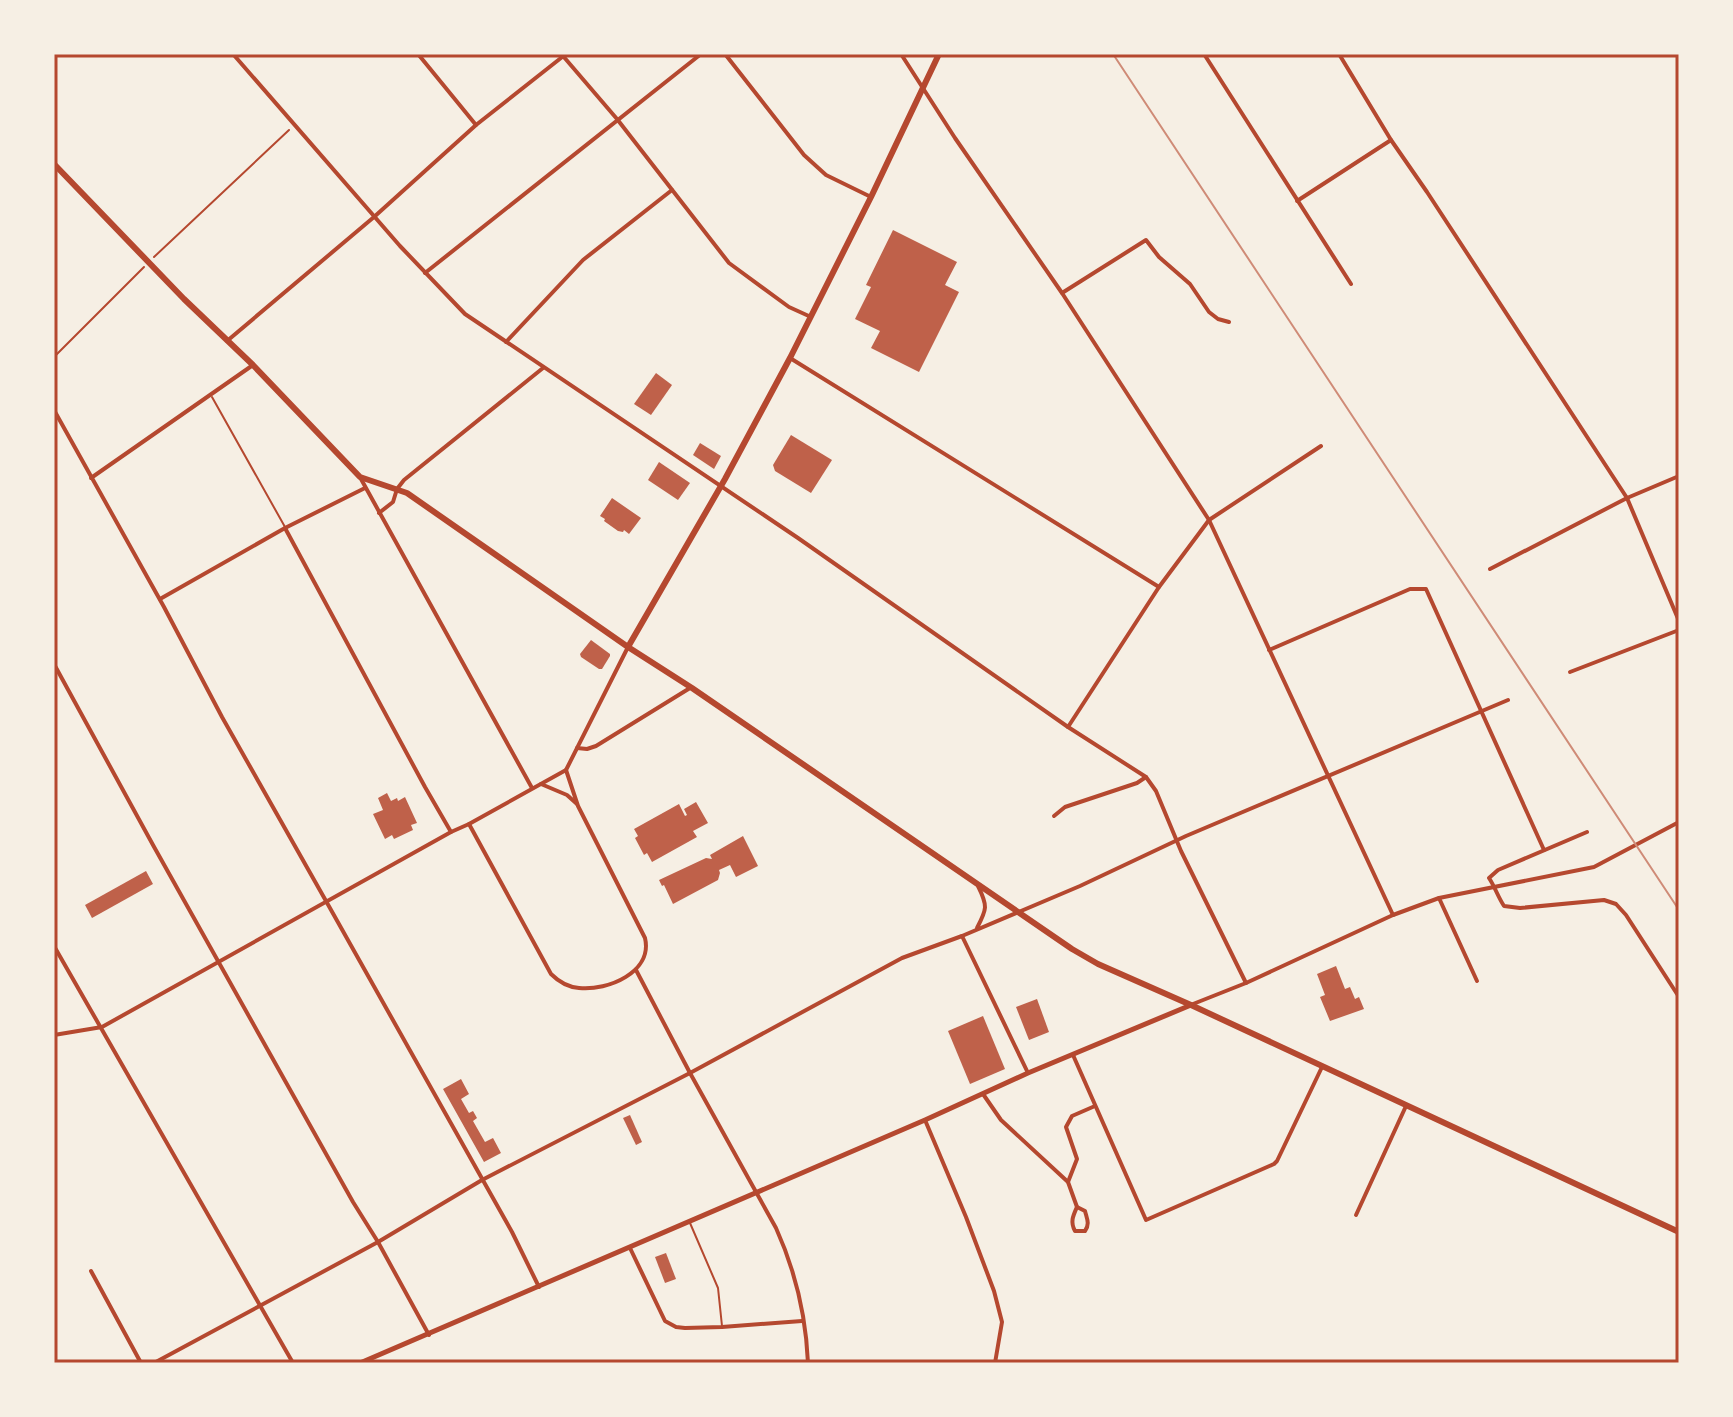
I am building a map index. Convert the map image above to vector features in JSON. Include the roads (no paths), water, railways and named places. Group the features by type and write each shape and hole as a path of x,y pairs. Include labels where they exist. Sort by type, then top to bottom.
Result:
{"main road":[{"path":"628,647 721,487 790,358 939,54"},
{"path":"54,164 360,477 407,493 1017,913 1098,964 1679,1232"},
{"path":"360,1363 1191,1005"}],"street":[{"path":"233,54 374,217 465,314 798,538 1068,727 1146,777 1156,791 1246,983"},
{"path":"418,54 476,125"},
{"path":"425,273 701,54"},
{"path":"725,54 804,155 826,175 871,197"},
{"path":"901,54 1062,293 1209,520 1393,915"},
{"path":"1204,54 1351,284"},
{"path":"1339,54 1391,140 1627,498 1679,621"},
{"path":"227,341 374,217 476,125 565,55 729,263 789,307 811,317"},
{"path":"1297,201 1391,140"},
{"path":"506,342 583,260 672,189"},
{"path":"1062,293 1146,240 1159,257 1190,284 1209,312 1229,322"},
{"path":"790,358 1159,587"},
{"path":"91,478 253,365"},
{"path":"379,513 393,502 404,480 543,368"},
{"path":"54,410 222,717 512,1232 539,1287"},
{"path":"1068,727 1159,587 1209,520 1321,446"},
{"path":"1490,569 1627,498 1679,476"},
{"path":"360,477 532,788"},
{"path":"160,599 285,528 365,488"},
{"path":"285,528 451,832"},
{"path":"1269,650 1410,589 1426,589 1544,850"},
{"path":"1570,672 1679,630"},
{"path":"54,1035 102,1027 566,770 628,647"},
{"path":"54,664 429,1335"},
{"path":"577,748 596,746 692,688"},
{"path":"154,1363 378,1242 482,1180 690,1073 892,963 1017,913 1329,775 1508,700"},
{"path":"469,824 551,974 559,982 579,989 600,988 622,979 643,963 645,938 578,806 566,770"},
{"path":"1054,816 1065,807 1137,783 1146,777"},
{"path":"541,784 567,795 578,806"},
{"path":"1191,1005 1393,915 1439,898 1594,867 1679,822"},
{"path":"1587,832 1498,870 1489,878 1498,897 1504,906 1520,908 1604,900 1616,904 1679,997"},
{"path":"976,930 986,902 978,886"},
{"path":"1439,898 1477,981"},
{"path":"962,936 1028,1073"},
{"path":"54,946 293,1363"},
{"path":"636,970 786,1249 807,1342 808,1363"},
{"path":"1073,1055 1146,1220 1274,1164 1322,1067"},
{"path":"983,1094 1001,1120 1068,1182 1077,1207 1072,1226 1075,1231 1085,1231 1088,1220 1085,1211 1077,1207"},
{"path":"1068,1182 1077,1159 1066,1127 1072,1116 1095,1106"},
{"path":"1356,1215 1406,1106"},
{"path":"925,1120 994,1291 1002,1322 995,1363"},
{"path":"630,1248 665,1321 676,1327 802,1321"},
{"path":"91,1271 141,1363"}],"lane":[{"path":"211,395 285,528"},
{"path":"689,1222 718,1288 722,1327"}],"railway":[{"path":"1113,54 1679,910"}]}
